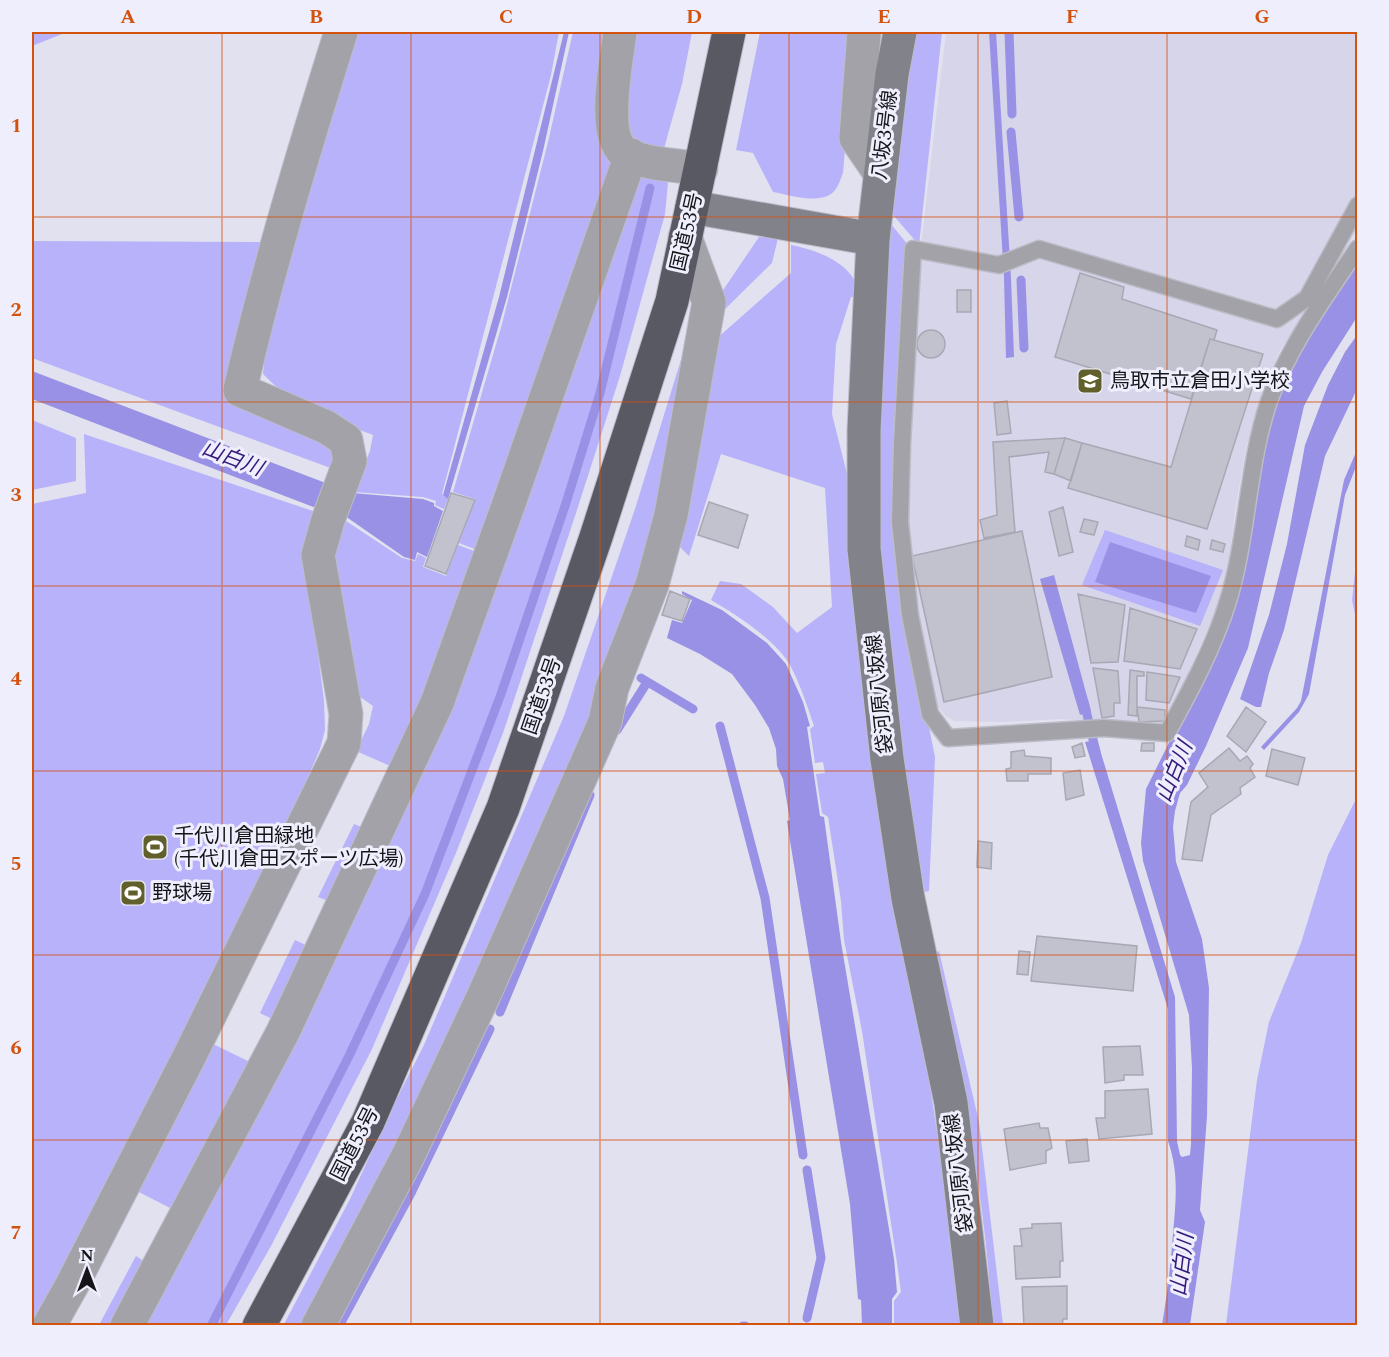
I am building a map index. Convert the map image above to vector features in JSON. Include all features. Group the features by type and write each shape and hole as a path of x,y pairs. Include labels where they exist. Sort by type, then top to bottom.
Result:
{"highway":[{"name":"国道53号","path":"259,1326 368,1122 503,808 592,548 672,301 729,32"}],"main road":[{"name":"八坂3号線","path":"873,239 892,74 900,32"},
{"path":"688,222 873,239"},
{"name":"袋河原八坂線","path":"873,239 864,430 864,549 889,770 908,898 951,1103 977,1326"}],"street":[{"path":"49,1326 185,1065 344,743 346,714 318,555 328,520 350,461 346,440 326,427 240,390 262,294 341,32"},
{"path":"620,32 613,90 612,130 618,144 627,154 648,161 701,169"},
{"path":"864,32 856,138 880,173"},
{"path":"127,1326 283,1032 437,702 631,155"},
{"path":"318,1326 408,1156 484,995 605,722 612,688 652,585 671,515 710,302 688,222"}],"lane":[{"path":"1358,205 1307,298 1277,318 1039,249 999,265 913,249 900,522 910,615 930,714 948,738 1104,728 1167,733 1202,665 1228,602 1240,548 1258,440 1270,400 1288,359 1358,248"}],"shaded area":[{"path":"32,32 67,32 32,46"},
{"path":"351,32 559,32 551,75 442,494 448,499 444,509 435,505 436,501 423,497 353,492 370,451 373,435 296,406 263,374 268,319"},
{"path":"573,32 615,32 614,158 477,550 459,543 475,499 453,492 502,324"},
{"path":"627,32 692,32 682,84 663,152 639,148 618,112"},
{"path":"760,32 855,32 843,173 835,190 825,197 802,198 773,192 753,153 736,150"},
{"path":"915,32 942,32 919,245 888,209"},
{"name":"鳥取市立倉田小学校","path":"946,32 1357,32 1357,230 1324,287 1280,350 1261,396 1246,448 1227,579 1165,725 1061,719 1006,722 954,721 946,716 933,701 917,614 906,520 918,272"},
{"path":"635,176 662,178 668,183 665,214 620,376 503,733 456,853 372,1049 271,1246 226,1325 138,1326 291,1044"},
{"path":"886,218 908,245 897,460 928,722 935,757 929,891 925,892 904,779 881,558 881,405"},
{"path":"759,237 778,238 772,263 717,317 715,302"},
{"path":"32,241 267,242 230,394 335,450 336,470 32,358"},
{"path":"791,245 834,260 851,275 857,285 859,296 851,297 836,344 832,414 849,482 867,729 926,1059 946,1192 961,1325 894,1325 894,1301 901,1292 862,1031 844,940 841,901 828,817 822,813 816,774 825,773 823,762 815,763 810,729 814,726 797,680 784,656 754,628 711,600 720,581 741,584 773,607 797,633 832,607 825,488 721,454 689,556 680,547 677,536 707,347 791,273"},
{"path":"700,298 661,524 590,730 518,900 306,1325 283,1326 350,1199 424,1045 564,716 635,509"},
{"path":"32,420 76,438 76,481 32,490"},
{"name":"千代川倉田緑地 (千代川倉田スポーツ広場)","path":"84,434 319,513 303,548 302,563 315,630 324,701 325,730 320,749 262,885 32,1323 32,504 86,493"},
{"path":"343,519 402,558 415,561 418,554 426,558 423,567 446,576 458,545 477,552 395,768 356,751 369,724 373,706 349,689 328,556"},
{"path":"1105,530 1223,570 1200,626 1082,585"},
{"path":"1357,554 1357,624 1352,600"},
{"path":"1357,797 1357,1325 1226,1325 1257,1080 1269,1022 1301,943 1328,855"},
{"path":"354,824 367,829 331,902 318,897"},
{"path":"295,940 310,947 274,1020 260,1013"},
{"path":"939,951 979,1122 1003,1325 992,1325 978,1185 963,1092 935,953"},
{"path":"213,1044 252,1063 174,1210 135,1190"},
{"path":"136,1256 145,1262 111,1325 99,1325"}],"water":[{"path":"564,32 569,32 507,297 448,499 443,495 499,297"},
{"path":"989,32 996,32 1011,278 1014,357 1006,358 1004,278"},
{"name":"山白川","path":"1357,259 1357,317 1322,372 1304,406 1248,648 1206,746 1187,785 1180,793 1175,811 1173,827 1176,862 1202,939 1209,988 1207,1116 1200,1210 1205,1222 1190,1325 1162,1325 1176,1198 1174,1164 1168,1141 1168,1009 1085,742 1097,740 1175,997 1177,1141 1182,1157 1190,1155 1191,1144 1192,1068 1189,1015 1143,861 1141,843 1146,789 1219,642 1264,433 1297,354"},
{"path":"1357,335 1357,389 1325,456 1284,630 1269,673 1261,707 1256,707 1240,699 1269,615 1287,544 1305,445 1328,385 1345,352"},
{"name":"山白川","path":"32,371 352,493 423,499 434,503 434,506 443,511 427,557 417,552 415,560 404,557 345,516 316,508 32,399"},
{"path":"1357,450 1357,464 1345,495 1309,694 1299,712 1264,750 1261,747 1301,701 1344,480"},
{"path":"1110,542 1211,576 1196,613 1095,582"},
{"path":"1054,575 1091,711 1080,715 1040,579"},
{"path":"682,591 722,610 767,643 786,664 803,702 810,726 807,727 820,816 824,817 841,942 894,1259 897,1292 892,1299 892,1325 862,1325 850,1204 791,847 787,821 790,820 783,779 777,766 776,749 769,728 732,674 700,654 667,638 672,620 682,623 692,600 682,594"}],"building":[{"path":"1080,273 1124,287 1122,299 1217,330 1214,340 1210,339 1191,399 1055,357"},
{"path":"957,290 971,290 971,312 957,312"},
{"path":"931,330 941,334 945,344 941,354 931,358 921,354 917,344 921,334"},
{"path":"1210,339 1263,354 1207,529 1068,488 1082,443 1171,467"},
{"path":"1007,401 1011,433 997,435 994,403"},
{"path":"1065,438 1082,443 1071,481 1054,474"},
{"path":"1065,438 1054,474 1045,472 1049,452 1009,457 1015,532 984,538 980,520 997,515 993,442"},
{"path":"451,493 475,500 446,574 425,566"},
{"path":"709,502 748,515 738,548 698,535"},
{"path":"1063,507 1073,552 1059,556 1049,512"},
{"path":"1084,519 1098,522 1094,535 1080,532"},
{"path":"1022,531 1052,677 944,702 912,556"},
{"path":"1187,536 1200,540 1198,550 1185,546"},
{"path":"1212,540 1225,544 1223,552 1210,549"},
{"path":"670,591 690,599 682,621 662,615"},
{"path":"1078,594 1125,605 1118,662 1091,663"},
{"path":"1130,608 1197,629 1180,669 1124,661"},
{"path":"1093,668 1118,671 1120,703 1114,703 1114,716 1102,718"},
{"path":"1130,670 1144,672 1144,676 1137,676 1137,716 1128,715"},
{"path":"1147,672 1180,677 1169,703 1146,700"},
{"path":"1137,707 1165,710 1165,721 1139,722"},
{"path":"1246,707 1266,722 1246,752 1227,736"},
{"path":"1082,743 1085,756 1075,758 1072,747"},
{"path":"1142,743 1154,743 1154,751 1141,751"},
{"path":"1229,748 1240,761 1247,756 1253,764 1250,768 1255,777 1240,788 1241,794 1211,815 1202,861 1182,859 1191,802 1208,787 1199,773"},
{"path":"1272,749 1305,758 1298,785 1266,776"},
{"path":"1024,750 1025,756 1051,758 1051,774 1028,774 1028,781 1007,781 1006,769 1011,768 1011,752"},
{"path":"1080,770 1084,795 1066,800 1063,773"},
{"path":"978,841 992,843 991,869 977,867"},
{"path":"1037,936 1137,946 1133,991 1031,981"},
{"path":"1019,951 1030,952 1028,975 1017,974"},
{"path":"1140,1046 1143,1075 1124,1075 1124,1080 1105,1083 1103,1047"},
{"path":"1148,1089 1152,1134 1099,1139 1096,1118 1105,1118 1105,1091"},
{"path":"1039,1123 1040,1128 1048,1128 1052,1148 1046,1151 1046,1163 1010,1170 1004,1129"},
{"path":"1087,1139 1089,1161 1069,1163 1066,1141"},
{"path":"1061,1223 1063,1261 1060,1261 1060,1277 1016,1279 1014,1246 1022,1246 1020,1229 1032,1228 1032,1224"},
{"path":"1067,1286 1067,1319 1063,1319 1062,1326 1024,1326 1022,1287"}],"waterway":[{"path":"1009,32 1012,114"},
{"path":"1011,132 1019,217"},
{"path":"211,1326 349,1056 425,894 501,694 566,503 600,393 650,188"},
{"path":"1021,280 1024,348"},
{"path":"641,678 693,709"},
{"path":"617,730 646,684"},
{"path":"1084,702 1096,752"},
{"path":"720,726 765,898 803,1155"},
{"path":"500,1012 590,795"},
{"path":"339,1326 411,1193 490,1029"},
{"path":"807,1170 821,1258 807,1318"}],"place":[{"name":"鳥取市立倉田小学校","path":"1090,381"},
{"name":"千代川倉田緑地 (千代川倉田スポーツ広場)","path":"155,847"},
{"name":"野球場","path":"133,893"}]}
